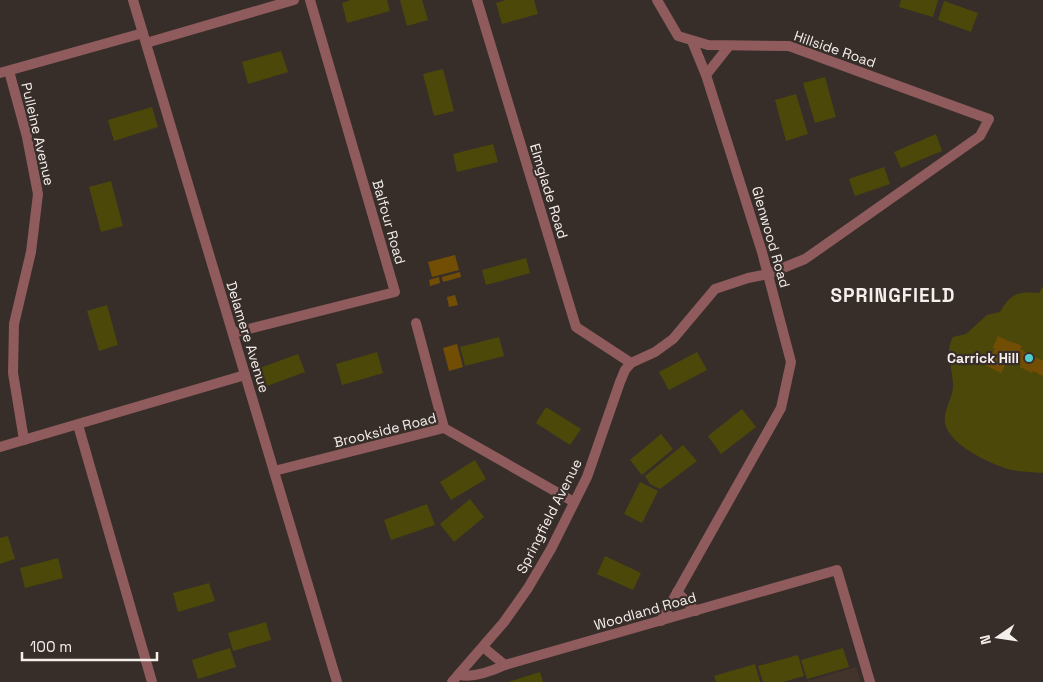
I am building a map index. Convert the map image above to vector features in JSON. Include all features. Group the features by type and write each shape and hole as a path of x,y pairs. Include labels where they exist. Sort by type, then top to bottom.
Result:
{"street":[{"name":"Delamere Avenue","path":"133,0 337,682"},
{"path":"4,72 294,0"},
{"name":"Balfour Road","path":"233,333 395,292 310,0"},
{"name":"Elmglade Road","path":"477,0 576,327 631,363"},
{"name":"Hillside Road","path":"657,0 678,36 708,46 789,46 989,119 980,136 805,259 768,274"},
{"name":"Glenwood Road","path":"661,621 780,408 791,362 768,274 706,75 692,40"},
{"path":"706,75 729,46"},
{"name":"Pulleine Avenue","path":"4,72 27,137 38,194 31,252 14,324 13,374 24,440"},
{"path":"631,363 655,352 673,339 716,289 748,278 768,274"},
{"path":"416,323 444,428"},
{"name":"Springfield Avenue","path":"456,679 504,622 528,588 551,548 587,477 620,382 625,370 631,363"},
{"path":"0,447 245,375"},
{"path":"78,425 152,682"},
{"name":"Brookside Road","path":"274,471 444,428 574,502"},
{"name":"Woodland Road","path":"456,679 837,570 870,682"},
{"path":"677,592 696,611"},
{"path":"483,648 505,664"}],"shaded area":[{"path":"351,0 387,0 390,11 347,23 342,3"},
{"path":"400,0 422,0 428,20 407,26"},
{"path":"506,0 534,0 538,14 502,24 496,3"},
{"path":"901,0 938,0 933,17 899,7"},
{"path":"944,1 978,13 971,32 938,20"},
{"path":"281,51 288,72 248,84 242,62"},
{"path":"443,69 454,111 434,116 423,74"},
{"path":"825,77 836,117 815,123 803,83"},
{"path":"796,94 808,134 786,141 775,100"},
{"path":"152,107 158,127 114,141 108,120"},
{"path":"936,134 942,151 901,168 894,152"},
{"path":"493,144 498,162 457,172 453,154"},
{"path":"884,167 890,184 855,196 849,179"},
{"path":"111,181 123,226 101,232 89,187"},
{"path":"526,258 530,273 486,285 482,270"},
{"path":"1043,286 1043,473 1012,470 994,464 972,453 954,439 948,431 945,418 953,391 949,349 953,337 966,334 987,315 1000,312 1012,297 1026,292 1039,293"},
{"path":"107,305 118,345 99,351 87,311"},
{"path":"499,337 504,356 465,366 460,347"},
{"path":"377,352 383,373 342,385 336,364"},
{"path":"697,352 707,370 669,390 659,372"},
{"path":"298,354 305,372 267,386 260,368"},
{"path":"546,407 581,429 570,445 536,423"},
{"path":"742,409 756,427 721,454 708,436"},
{"path":"661,434 673,449 642,475 630,460"},
{"path":"683,445 697,461 660,489 650,484 645,476"},
{"path":"475,460 486,479 451,500 440,482"},
{"path":"640,482 658,491 642,523 624,514"},
{"path":"470,499 484,517 454,542 440,524"},
{"path":"427,504 435,525 391,540 384,520"},
{"path":"8,536 15,559 0,564 0,538"},
{"path":"605,556 641,573 633,590 597,574"},
{"path":"58,558 63,578 25,588 20,568"},
{"path":"209,583 215,601 178,612 173,593"},
{"path":"266,622 271,640 233,651 228,633"},
{"path":"230,648 236,667 198,679 192,660"},
{"path":"843,648 849,667 807,679 801,660"},
{"path":"798,655 804,676 783,682 763,682 758,666"},
{"path":"755,664 760,682 716,682 714,676"},
{"path":"856,667 861,682 804,682"},
{"path":"540,672 543,682 508,682"}],"building":[{"path":"455,255 459,270 432,277 428,262"},
{"path":"460,272 461,277 443,282 442,277"},
{"path":"439,277 440,283 430,286 429,280"},
{"path":"455,295 458,305 449,307 447,297"},
{"path":"998,336 1022,346 1020,349 1043,361 1043,376 1020,367 1021,365 1005,357 1007,354 1002,352 999,358 1007,362 1001,373 983,364 984,362 980,361 984,353 986,355 988,352 992,354"},
{"path":"457,344 463,367 449,371 443,348"}],"place":[{"name":"Carrick Hill","path":"1029,358"}],"district":[{"name":"SPRINGFIELD","path":"893,295"}]}
